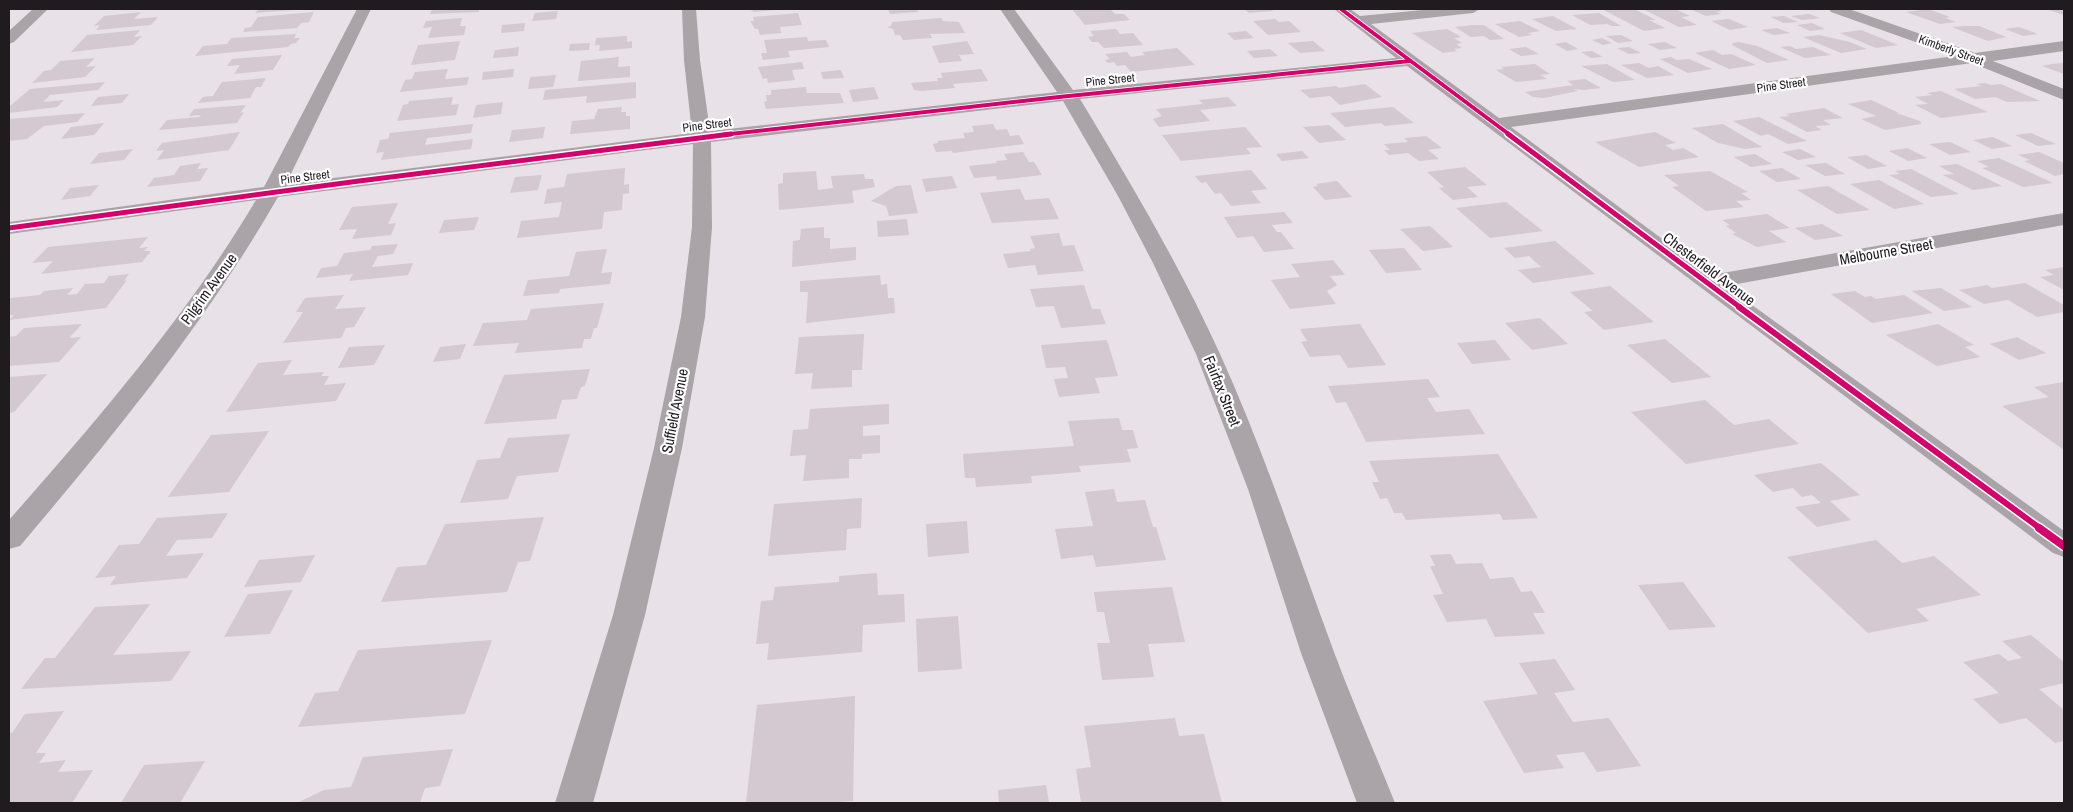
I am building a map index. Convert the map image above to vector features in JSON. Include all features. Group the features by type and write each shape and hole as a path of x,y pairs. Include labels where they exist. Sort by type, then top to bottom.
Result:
{"street":[{"path":"9,39 41,9"},
{"name":"Pilgrim Avenue","path":"9,539 115,416 240,247 271,193 364,9"},
{"name":"Suffield Avenue","path":"574,803 629,615 668,448 693,317 702,227 702,137 692,60 689,9"},
{"name":"Fairfax Street","path":"1007,9 1069,96 1128,196 1164,263 1208,354 1262,490 1318,653 1376,803"},
{"path":"1350,15 1472,9"},
{"name":"Kimberly Street","path":"1836,9 1975,58 2064,95"},
{"name":"Chesterfield Avenue","path":"1350,15 1707,283 2064,546"},
{"name":"Pine Street","path":"1497,124 2064,46"},
{"name":"Pine Street","path":"9,228 702,137 1069,96 1410,61"},
{"name":"Melbourne Street","path":"1707,283 2064,219"}],"building":[{"path":"259,9 293,9 293,10 255,13"},
{"path":"432,9 479,9 479,12 430,14"},
{"path":"749,9 776,9 776,10 754,12"},
{"path":"888,9 917,9 918,12 890,14"},
{"path":"1072,9 1111,10 1115,14 1124,14 1130,20 1085,25"},
{"path":"1244,9 1271,9 1273,11 1249,13"},
{"path":"1602,9 1634,9 1656,20 1649,20 1665,28 1644,31"},
{"path":"1643,9 1675,9 1690,16 1681,17 1697,25 1679,27"},
{"path":"1690,9 1716,9 1722,11 1716,12 1721,14 1706,16"},
{"path":"1928,9 1950,17 1945,18 1956,22 1940,24 1906,12"},
{"path":"2046,9 2064,9 2064,15"},
{"path":"558,11 556,19 532,21 535,13"},
{"path":"141,12 134,19 158,17 151,25 96,30 100,25 94,26 104,16"},
{"path":"314,12 309,22 301,23 297,28 243,32 245,28 251,27 258,17"},
{"path":"798,13 802,25 780,27 781,33 760,35 758,29 755,29 750,21 754,21 753,17"},
{"path":"1599,13 1621,26 1607,24 1590,25 1572,15"},
{"path":"1809,14 1820,18 1802,20 1791,16"},
{"path":"1553,16 1577,29 1556,31 1532,19"},
{"path":"1784,16 1798,22 1784,23 1770,17"},
{"path":"462,18 460,26 466,26 464,35 428,38 432,27 423,28 426,21"},
{"path":"941,18 943,21 959,22 965,33 930,34 932,38 903,40 900,35 895,35 893,29 887,27 891,26 892,22"},
{"path":"1275,19 1279,22 1289,21 1301,32 1268,35 1253,21"},
{"path":"1729,19 1748,27 1730,30 1711,21"},
{"path":"1520,21 1540,31 1528,33 1532,35 1519,37 1495,24"},
{"path":"525,23 524,31 501,33 502,25"},
{"path":"1812,23 1825,29 1810,31 1797,25"},
{"path":"1484,25 1504,39 1490,40 1484,36 1471,37 1455,27"},
{"path":"1979,26 2006,37 1988,41 1952,27"},
{"path":"2019,27 2038,34 2023,36 2005,29"},
{"path":"1777,28 1790,33 1774,35 1761,30"},
{"path":"1116,29 1120,34 1133,33 1143,45 1104,48 1098,42 1092,42 1088,37 1094,36 1090,31"},
{"path":"1447,29 1461,37 1454,38 1462,43 1456,44 1462,48 1454,49 1457,51 1443,53 1412,33"},
{"path":"140,30 134,37 142,36 133,45 71,52 87,35"},
{"path":"1861,30 1898,45 1876,48 1840,33"},
{"path":"1246,31 1254,38 1234,40 1227,33"},
{"path":"296,34 294,38 300,38 296,43 288,47 195,56 203,46 227,44 231,38"},
{"path":"1621,35 1633,41 1618,43 1606,36"},
{"path":"1819,35 1850,42 1867,49 1841,53 1803,37"},
{"path":"627,36 627,42 632,41 632,48 599,51 600,45 595,45 596,38"},
{"path":"807,37 808,41 826,40 829,47 788,51 790,57 763,60 761,53 767,53 764,40"},
{"path":"1602,38 1612,43 1603,45 1592,40"},
{"path":"460,41 455,60 411,65 418,45"},
{"path":"967,41 974,54 959,55 962,61 939,63 932,46"},
{"path":"1313,41 1325,51 1300,53 1288,43"},
{"path":"1566,42 1578,49 1567,51 1555,44"},
{"path":"1665,42 1677,48 1660,50 1648,44"},
{"path":"1739,42 1757,46 1789,60 1767,63 1732,45"},
{"path":"590,43 589,50 569,51 570,44"},
{"path":"1790,46 1796,49 1813,47 1831,55 1805,58 1780,47"},
{"path":"519,47 518,56 493,58 495,50"},
{"path":"1526,47 1539,54 1521,56 1509,49"},
{"path":"1629,47 1641,53 1629,54 1617,48"},
{"path":"1177,48 1195,65 1131,72 1125,65 1117,66 1114,62 1108,63 1105,60 1110,59 1105,54 1127,52 1131,57 1145,55 1142,52"},
{"path":"1270,49 1278,56 1254,58 1247,51"},
{"path":"1713,50 1722,55 1731,54 1756,65 1729,69 1695,53"},
{"path":"1592,51 1603,57 1591,58 1581,52"},
{"path":"282,55 273,70 234,74 240,65 227,66 232,59"},
{"path":"619,57 618,67 630,66 630,77 578,81 581,61"},
{"path":"1671,57 1677,60 1689,59 1712,69 1688,73 1660,59"},
{"path":"95,58 86,67 96,66 85,77 32,83 44,71 51,70 60,61"},
{"path":"802,62 804,69 792,70 795,80 768,83 767,78 763,79 758,67"},
{"path":"1639,63 1649,68 1658,66 1674,75 1647,78 1621,65"},
{"path":"2064,63 2064,74 2042,66 2052,64"},
{"path":"1535,64 1550,74 1540,75 1547,79 1516,82 1496,70 1504,69 1501,67"},
{"path":"1607,64 1635,80 1613,82 1581,66"},
{"path":"448,69 445,79 469,77 467,85 400,92 405,80 412,79 415,72"},
{"path":"514,69 513,77 482,80 483,72"},
{"path":"981,69 988,81 953,84 955,88 922,91 914,90 911,83 938,81 937,78 943,78 941,73"},
{"path":"841,70 844,78 823,79 821,72"},
{"path":"556,75 553,87 528,89 530,77"},
{"path":"266,78 261,87 256,87 250,98 198,103 203,97 213,96 222,82"},
{"path":"1585,79 1601,88 1573,89 1578,91 1544,98 1533,97 1525,92 1573,85 1567,81"},
{"path":"105,82 98,90 50,95 43,102 64,100 57,107 9,113 9,107 30,89"},
{"path":"636,82 636,98 586,103 587,96 543,100 545,90"},
{"path":"1985,83 1991,85 2001,84 2040,101 2007,102 1995,97 1975,99 1954,89 1982,86 1976,84"},
{"path":"1365,84 1382,97 1340,105 1330,96 1310,98 1300,90 1336,86 1339,88"},
{"path":"806,87 807,93 840,93 844,103 766,109 764,102 767,101 766,95 771,95 771,90"},
{"path":"874,87 879,99 853,102 849,90"},
{"path":"1941,91 1988,112 1941,118 1915,105 1928,104 1915,97 1933,95 1927,93"},
{"path":"129,94 122,103 91,106 98,97"},
{"path":"453,97 451,105 459,104 456,115 397,121 403,105 408,104 409,101"},
{"path":"1228,97 1237,106 1200,110 1210,121 1159,127 1153,119 1162,116 1156,109 1203,104 1199,100"},
{"path":"1871,100 1899,113 1896,113 1920,121 1921,124 1885,130 1861,119 1876,116 1848,104"},
{"path":"503,102 501,114 473,118 476,105"},
{"path":"246,105 240,113 244,112 237,123 159,130 167,120 199,117 201,115 189,116 194,109"},
{"path":"622,107 621,112 626,112 626,116 630,116 630,129 570,134 572,121 594,119 598,109"},
{"path":"1393,107 1414,123 1385,126 1381,123 1345,127 1330,113"},
{"path":"1824,108 1843,118 1823,120 1831,125 1815,126 1822,130 1807,132 1779,117 1790,116 1786,114"},
{"path":"85,113 77,122 44,126 27,139 9,141 9,119"},
{"path":"1759,117 1807,141 1788,144 1768,134 1761,136 1733,121"},
{"path":"104,123 94,135 61,139 71,127"},
{"path":"473,124 471,133 427,138 425,145 473,139 471,149 381,160 384,152 376,153 380,140 388,139 390,133"},
{"path":"993,124 996,130 1007,129 1010,136 1019,135 1024,144 953,153 952,151 936,152 933,144 938,143 938,141 965,138 963,133 974,132 972,126"},
{"path":"1723,124 1762,147 1745,149 1718,143 1692,128"},
{"path":"1329,125 1346,140 1319,143 1303,127"},
{"path":"545,127 543,138 509,142 512,130"},
{"path":"1245,127 1262,147 1246,148 1251,154 1181,161 1162,135"},
{"path":"240,132 229,150 157,160 164,150 156,151 162,143"},
{"path":"1655,132 1676,143 1665,145 1673,150 1683,148 1699,157 1639,167 1595,142"},
{"path":"2031,133 2056,144 2038,146 2015,135"},
{"path":"1426,136 1442,148 1428,150 1439,159 1419,161 1408,153 1389,155 1384,150 1390,150 1384,144 1408,142 1404,138"},
{"path":"1993,137 2012,146 1992,149 1973,140"},
{"path":"1950,142 1971,152 1950,155 1929,144"},
{"path":"1907,148 1927,158 1908,161 1889,151"},
{"path":"133,149 124,160 90,164 99,153"},
{"path":"1800,149 1816,157 1798,160 1782,152"},
{"path":"1302,151 1309,158 1282,161 1276,154"},
{"path":"1023,152 1029,162 1034,162 1042,175 997,180 996,176 974,178 969,166 997,163 996,161 1007,160 1004,154"},
{"path":"2039,152 2064,163 2064,174 2055,176 2024,161 2030,160 2018,155"},
{"path":"1755,154 1772,164 1751,167 1734,157"},
{"path":"1866,155 1887,166 1868,169 1847,157"},
{"path":"1999,158 2053,183 2023,187 1982,168 1989,167 1977,161"},
{"path":"201,163 197,169 208,168 200,181 147,187 154,178 174,175 180,166"},
{"path":"1826,163 1845,174 1825,176 1805,165"},
{"path":"1957,164 2002,186 1973,190 1943,175 1954,174 1939,166"},
{"path":"1465,167 1487,185 1467,187 1478,197 1453,200 1439,188 1444,187 1427,172"},
{"path":"625,168 624,185 629,184 629,193 623,194 622,210 604,212 602,229 517,238 521,221 559,217 562,202 544,204 547,189 564,187 567,174"},
{"path":"1782,168 1801,179 1777,182 1759,171"},
{"path":"1911,169 1959,194 1931,197 1889,175 1900,174 1895,171"},
{"path":"1251,170 1267,189 1251,191 1261,203 1231,206 1221,193 1215,194 1206,182 1201,183 1195,176"},
{"path":"816,171 818,190 833,188 831,176 864,174 865,179 873,179 875,187 852,191 854,203 779,210 778,184 783,183 783,173"},
{"path":"1710,171 1748,192 1741,193 1751,200 1736,201 1744,207 1706,211 1672,187 1679,186 1664,175"},
{"path":"542,175 538,190 510,193 515,177"},
{"path":"952,176 957,188 926,192 922,179"},
{"path":"1879,180 1924,204 1894,209 1850,184"},
{"path":"1337,181 1352,197 1325,200 1313,187 1318,186 1316,184"},
{"path":"99,185 90,196 61,200 70,188"},
{"path":"911,185 918,213 889,216 886,206 871,201 896,186"},
{"path":"1828,186 1870,210 1837,214 1797,190"},
{"path":"1020,189 1025,200 1049,198 1059,219 992,223 980,193"},
{"path":"1506,202 1543,231 1490,238 1456,208"},
{"path":"398,203 388,224 396,223 391,235 352,239 357,229 339,230 352,207"},
{"path":"1284,212 1293,223 1272,225 1277,232 1281,232 1294,249 1264,252 1253,236 1237,238 1224,217"},
{"path":"1767,214 1790,228 1769,231 1786,242 1757,247 1732,234 1736,233 1726,226 1730,225 1722,220"},
{"path":"479,217 474,230 439,233 444,220"},
{"path":"907,219 909,235 878,237 877,221"},
{"path":"1822,224 1843,236 1815,240 1795,228"},
{"path":"1430,226 1453,247 1423,251 1400,229"},
{"path":"824,227 824,238 830,238 830,249 856,247 856,260 792,267 793,241 800,240 801,229"},
{"path":"1059,233 1063,246 1074,245 1084,271 1038,275 1035,265 1008,268 1003,254 1031,251 1030,249 1035,248 1030,236"},
{"path":"148,237 139,248 148,247 144,251 151,251 142,262 41,274 53,261 32,263 48,247"},
{"path":"1555,241 1595,274 1533,283 1518,270 1541,267 1529,256 1515,258 1504,248"},
{"path":"398,244 393,254 378,256 372,267 413,263 408,275 349,281 353,274 316,278 321,268 337,266 344,253 370,250 372,246"},
{"path":"1404,248 1422,270 1386,273 1369,250"},
{"path":"607,249 601,273 612,272 610,284 560,289 559,293 523,296 528,280 569,276 576,252"},
{"path":"1333,260 1345,275 1330,276 1337,285 1327,291 1336,304 1290,309 1271,280 1300,277 1291,264"},
{"path":"2064,267 2064,290 2040,277 2054,275 2045,270"},
{"path":"129,274 124,281 127,280 106,308 9,320 14,315 9,315 9,300 11,298 40,295 44,291 73,288 67,295 77,294 85,284 104,283 109,276"},
{"path":"880,275 881,285 887,284 888,298 894,298 895,313 806,323 808,292 800,292 800,281"},
{"path":"2025,283 2064,305 2064,312 2037,317 2008,300 1984,304 1959,290 1987,285 1992,288"},
{"path":"1084,285 1092,309 1100,309 1106,324 1061,328 1054,306 1036,307 1030,289"},
{"path":"1610,286 1654,322 1604,330 1584,312 1593,311 1570,292"},
{"path":"1941,288 1972,307 1944,311 1912,291"},
{"path":"1855,291 1865,297 1871,296 1876,299 1904,295 1933,313 1872,323 1831,294"},
{"path":"344,295 335,309 366,307 354,327 346,328 341,338 283,343 303,312 296,312 305,298"},
{"path":"604,303 597,328 594,328 591,339 584,339 582,348 515,353 519,343 473,346 483,323 527,320 531,309"},
{"path":"1540,318 1568,344 1532,350 1505,323"},
{"path":"82,324 69,338 81,337 59,362 9,366 9,337 16,336 24,328"},
{"path":"1360,324 1386,365 1348,368 1340,355 1310,357 1301,342 1307,341 1300,329"},
{"path":"1938,324 1974,345 1965,347 1980,357 1937,366 1886,335"},
{"path":"864,334 862,370 852,370 852,387 811,389 813,373 795,374 799,337"},
{"path":"2017,337 2046,353 2019,360 1990,344"},
{"path":"1665,339 1711,377 1672,383 1627,345"},
{"path":"1107,340 1118,376 1095,378 1100,393 1059,397 1054,379 1068,378 1065,367 1046,368 1041,345"},
{"path":"1495,340 1511,360 1472,364 1457,343"},
{"path":"466,344 460,359 433,362 440,347"},
{"path":"385,345 374,365 338,368 349,347"},
{"path":"292,360 283,375 324,372 321,376 329,376 324,385 346,383 336,401 226,412 258,363"},
{"path":"590,369 585,386 581,387 577,399 562,400 556,419 484,424 504,375"},
{"path":"47,374 14,412 9,413 9,377"},
{"path":"1428,379 1440,397 1427,398 1436,412 1469,409 1485,434 1366,442 1346,402 1336,403 1328,386"},
{"path":"2064,382 2064,450 2002,406 2049,397 2034,387"},
{"path":"1705,400 1734,425 1769,419 1799,444 1686,464 1631,412"},
{"path":"889,404 889,424 863,426 863,436 880,435 880,453 862,454 862,459 849,459 849,478 803,481 806,455 790,456 793,430 808,429 810,409"},
{"path":"1119,418 1122,430 1133,430 1138,448 1127,449 1131,462 1079,466 1081,472 1031,476 1032,483 976,487 975,478 965,478 963,454 1074,446 1068,421"},
{"path":"269,431 229,492 168,497 211,435"},
{"path":"570,434 558,472 517,476 508,499 460,503 477,460 500,458 508,438"},
{"path":"1498,454 1538,518 1503,520 1500,514 1406,520 1402,513 1394,513 1387,498 1380,499 1372,482 1379,482 1369,461"},
{"path":"1821,463 1860,495 1830,501 1851,520 1817,527 1795,507 1821,503 1812,495 1802,497 1793,488 1773,492 1754,475"},
{"path":"1114,489 1117,502 1145,500 1166,560 1096,567 1093,555 1061,559 1055,529 1093,526 1085,492"},
{"path":"862,498 861,528 847,529 846,550 768,556 774,504"},
{"path":"228,513 212,538 177,540 166,556 204,553 187,578 110,585 116,576 95,578 119,545 139,544 157,518"},
{"path":"544,517 530,561 518,562 507,592 381,602 397,567 426,565 445,524"},
{"path":"967,521 969,553 928,557 926,524"},
{"path":"1876,540 1902,563 1934,556 1981,595 1916,609 1929,621 1868,633 1787,557"},
{"path":"1451,554 1456,564 1482,563 1490,579 1513,577 1521,592 1532,591 1545,613 1533,613 1545,634 1495,637 1486,619 1447,622 1433,595 1443,594 1430,566 1435,566 1430,555"},
{"path":"315,555 301,582 244,587 259,560"},
{"path":"877,573 878,595 904,594 905,622 863,625 862,652 767,660 769,643 756,644 761,601 773,600 775,587 839,582 839,576"},
{"path":"1683,582 1716,627 1669,630 1638,585"},
{"path":"1172,587 1185,642 1148,644 1154,677 1102,680 1097,643 1110,643 1104,612 1097,612 1094,592"},
{"path":"293,590 270,634 224,637 248,594"},
{"path":"150,604 113,655 191,651 171,681 21,689 45,658 55,658 95,607"},
{"path":"958,616 962,669 918,672 916,619"},
{"path":"2031,635 2064,662 2064,683 2039,689 2064,710 2064,741 2055,743 2026,718 2000,724 1973,699 1999,693 1963,662 1999,654 2008,661 2022,658 2002,641"},
{"path":"492,640 465,714 298,727 315,693 338,691 358,650"},
{"path":"1555,659 1575,690 1554,693 1573,722 1609,718 1641,766 1597,772 1584,752 1556,755 1564,768 1524,773 1483,701 1538,694 1519,663"},
{"path":"855,696 853,801 746,803 757,705"},
{"path":"64,711 36,753 46,753 39,763 66,760 58,772 93,770 72,803 9,803 9,733 12,733 25,714"},
{"path":"1175,718 1179,736 1204,734 1222,803 1081,803 1076,769 1091,767 1084,726"},
{"path":"453,749 440,786 425,788 420,803 297,803 324,790 351,787 363,757"},
{"path":"205,761 180,803 121,803 144,765"},
{"path":"1046,785 1049,803 999,803 998,790"}],"cycle path":[{"path":"1341,9 1707,283 2064,546"},
{"path":"9,228 534,158 884,116 1410,61"}]}
